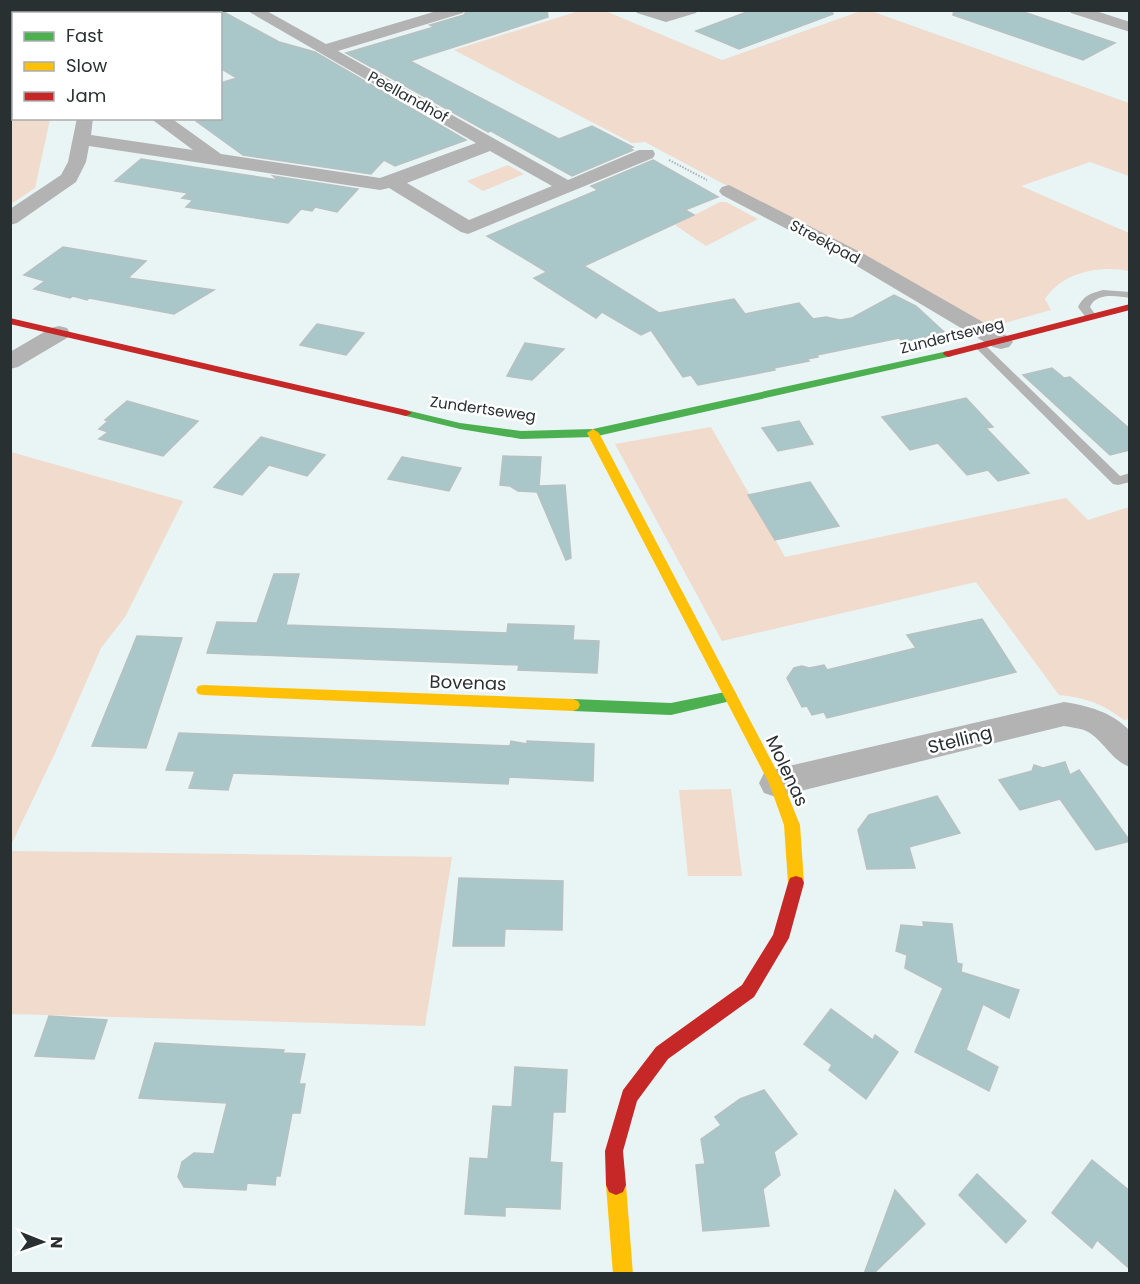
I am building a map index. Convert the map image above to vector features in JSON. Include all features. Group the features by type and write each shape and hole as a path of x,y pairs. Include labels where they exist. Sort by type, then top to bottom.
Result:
{"street":[{"name":"Peellandhof","path":"253,10 567,187"},
{"path":"324,50 458,10"},
{"path":"642,10 666,17 691,10"},
{"path":"1076,10 1130,27"},
{"path":"10,219 69,178 77,162 85,120"},
{"path":"162,120 218,160"},
{"path":"81,139 370,183 392,182 491,144"},
{"path":"392,182 468,228 646,154"},
{"name":"Streekpad","path":"729,191 857,258 991,344"},
{"name":"Zundertseweg","path":"10,321 460,426 521,435 593,433 991,344 1130,307"},
{"path":"10,362 59,333"},
{"name":"Molenas","path":"593,433 776,783 792,825 796,882 781,938 747,991 662,1053 629,1096 614,1150 623,1274"},
{"name":"Bovenas","path":"203,690 671,709 730,696"},
{"name":"Stelling","path":"776,783 1064,714 1091,718 1113,732 1130,754"}],"lane":[{"path":"1091,316 1084,307 1087,300 1096,294 1106,292 1130,295"},
{"path":"991,344 1118,481 1130,477"}],"path":[{"path":"646,154 651,152 729,191"}],"shaded area":[{"path":"603,10 722,60 861,11 871,11 1129,103 1129,176 1090,162 1021,186 1129,233 1129,271 1094,270 1071,277 1061,282 1045,299 1051,310 987,328 915,286 645,142 632,143 454,50 579,11"},
{"path":"10,11 75,11 12,12 12,120 50,120 35,188 11,204"},
{"path":"508,165 524,174 483,191 467,181"},
{"path":"720,202 726,202 758,219 706,246 675,225"},
{"path":"711,427 785,557 1066,498 1088,520 1129,507 1129,719 1124,720 1093,702 1059,695 976,582 722,641 615,444"},
{"path":"11,452 183,501 125,617 101,648 56,751 11,845"},
{"path":"731,789 742,876 688,876 679,790"},
{"path":"12,851 452,857 425,1026 11,1014"}],"building":[{"path":"220,10 279,42 315,52 466,140 395,166 384,160 371,174 243,155 196,121 222,120 222,82 237,78 222,69 222,12"},
{"path":"467,10 547,10 548,17 410,61 559,139 592,126 633,147 630,148 633,150 572,176 346,53 434,27 430,25 464,15"},
{"path":"752,10 832,10 833,14 739,49 696,31"},
{"path":"954,10 1018,10 1115,43 1083,60 953,15"},
{"path":"141,159 278,180 273,176 358,189 337,212 315,207 312,211 301,209 288,223 186,207 193,200 182,198 188,193 115,181"},
{"path":"653,160 718,197 685,210 694,215 584,266 659,313 734,299 745,314 799,303 813,319 826,317 840,320 852,318 894,295 916,306 944,332 904,343 899,338 817,355 818,357 807,359 809,361 774,368 775,370 698,385 691,375 683,377 651,330 641,335 602,312 596,318 534,278 547,272 487,236 598,190 591,186"},
{"path":"63,247 146,261 128,278 214,290 174,314 89,298 87,300 73,296 70,298 34,289 45,281 24,275"},
{"path":"317,324 364,333 346,355 300,345"},
{"path":"525,343 564,349 532,380 507,376"},
{"path":"1052,368 1064,378 1070,377 1130,429 1130,450 1110,455 1023,375"},
{"path":"966,398 993,427 986,428 1029,473 998,481 988,470 967,475 938,443 910,450 882,417"},
{"path":"127,401 198,421 163,456 99,439 108,432 99,429 108,421 105,420"},
{"path":"799,421 813,444 778,451 762,428"},
{"path":"261,437 325,455 307,476 269,465 242,495 214,487"},
{"path":"503,456 541,457 539,486 565,485 571,558 566,560 537,492 518,491 510,486 500,485"},
{"path":"402,457 461,468 449,491 388,479"},
{"path":"810,482 839,526 775,540 748,495"},
{"path":"274,574 299,574 286,625 507,633 508,624 574,626 573,640 599,641 597,673 518,670 519,665 207,653 217,622 257,623"},
{"path":"982,619 1016,672 827,718 824,712 812,715 807,706 802,707 787,678 794,668 802,666 809,668 824,665 827,670 916,648 907,635"},
{"path":"137,636 182,638 146,748 92,746"},
{"path":"179,733 510,746 511,741 527,744 527,741 594,744 593,781 509,777 508,784 233,773 228,790 189,788 195,771 166,770"},
{"path":"1065,762 1070,775 1079,770 1130,841 1096,850 1060,799 1020,810 999,780 1032,771 1034,765 1043,768"},
{"path":"937,796 960,833 909,847 915,868 867,869 858,830 869,815"},
{"path":"459,878 563,881 562,930 505,929 504,946 453,946"},
{"path":"923,922 952,924 957,963 962,964 961,972 1019,990 1009,1018 983,1004 966,1050 998,1067 989,1091 915,1052 943,988 905,968 907,955 896,951 901,925 924,927"},
{"path":"831,1009 873,1040 875,1035 898,1052 866,1099 829,1070 832,1065 804,1044"},
{"path":"49,1016 107,1020 94,1059 35,1056"},
{"path":"155,1043 284,1050 283,1053 305,1054 299,1084 305,1084 300,1113 292,1113 280,1176 276,1176 275,1185 247,1183 246,1190 184,1187 178,1177 182,1162 194,1153 214,1154 227,1103 139,1098"},
{"path":"515,1067 567,1070 565,1112 553,1112 550,1162 562,1163 560,1209 505,1207 505,1216 465,1214 470,1158 488,1159 493,1106 512,1107"},
{"path":"764,1090 797,1134 774,1152 780,1175 763,1189 769,1226 703,1231 696,1165 705,1164 701,1139 721,1125 715,1117 740,1099"},
{"path":"1092,1160 1130,1191 1130,1269 1097,1240 1092,1248 1052,1213"},
{"path":"977,1174 1026,1221 1006,1243 959,1195"},
{"path":"895,1190 925,1224 873,1274 864,1274"}],"traffic: fast":[{"path":"406,413 460,426 521,435 593,433 948,354"},
{"path":"573,705 671,709 730,696"}],"traffic: slow":[{"path":"593,433 776,783 792,825 796,883"},
{"path":"203,690 573,705"},
{"path":"616,1185 623,1274"}],"traffic: jam":[{"path":"948,354 1130,307"},
{"path":"10,321 406,413"},
{"path":"616,1185 614,1151 629,1096 662,1053 748,991 781,938 796,883"}]}
